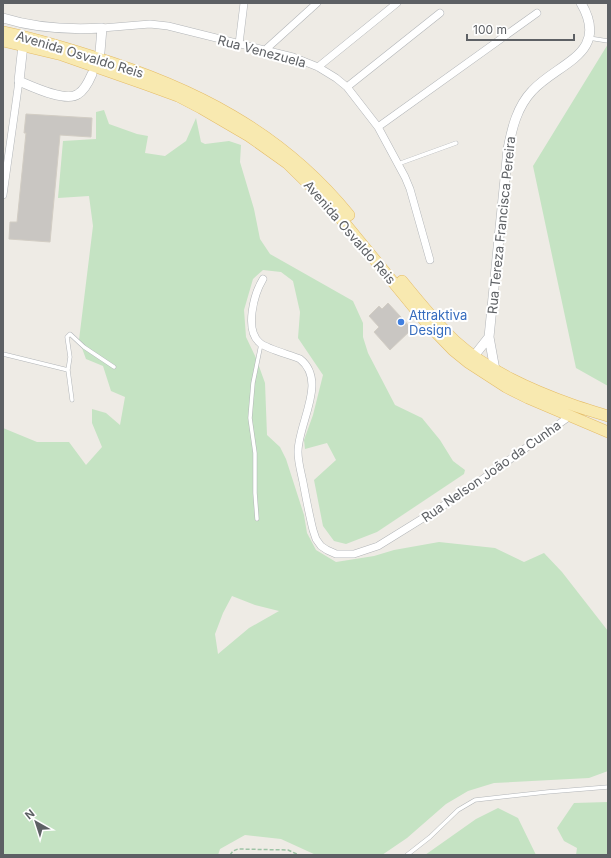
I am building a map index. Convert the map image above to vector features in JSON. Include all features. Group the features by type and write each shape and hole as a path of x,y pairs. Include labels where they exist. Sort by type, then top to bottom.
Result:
{"main road":[{"name":"Avenida Osvaldo Reis","path":"3,32 47,42 121,65 153,77 204,99 254,128 295,159 324,186 436,321 456,342 494,370 507,377 554,398 608,416"},
{"name":"Avenida Osvaldo Reis","path":"3,41 62,56 178,96 249,136 286,163 329,204 425,321 453,350 469,363 506,387 608,432"}],"street":[{"path":"239,44 244,3"},
{"path":"264,51 317,3"},
{"path":"318,67 398,3"},
{"name":"Rua Tereza Francisca Pereira","path":"494,370 489,337 508,149 512,127 517,113 533,90 579,56 584,48 589,38 590,27 589,18 581,3"},
{"path":"347,88 440,13"},
{"path":"378,127 537,13"},
{"name":"Rua Venezuela","path":"3,18 60,29 157,24 293,58 318,67 336,78 347,88 378,127 410,189 430,260"},
{"path":"100,52 102,28"},
{"path":"3,195 23,46"},
{"path":"18,81 57,95 72,97 78,95 82,91 92,74"},
{"path":"261,344 253,332 252,312 258,288 263,279"},
{"path":"474,356 489,337"},
{"name":"Rua Nelson João da Cunha","path":"261,344 300,359 306,363 310,370 312,391 298,442 299,463 316,539 327,550 336,554 354,554 363,552 391,539 462,494 570,416"}],"lane":[{"path":"589,38 608,41"},
{"path":"398,164 456,142"},
{"path":"72,400 68,370 70,357 67,337 70,334 84,347 114,367"},
{"path":"257,519 254,493 254,453 250,418 253,383 261,344"},
{"path":"3,354 68,370"},
{"path":"407,855 430,837 458,810 475,800 540,792 608,787"}],"path":[{"path":"230,855 233,851 238,849 245,849 288,850 298,855"}],"green space":[{"path":"608,44 608,386 576,368 533,166"},
{"path":"104,110 109,124 137,134 148,136 145,153 165,156 186,141 196,118 201,142 205,144 229,141 241,145 240,162 254,209 260,239 270,254 353,301 363,323 363,337 368,353 395,405 422,418 440,440 453,461 465,470 464,474 377,532 346,544 334,541 323,526 314,480 336,460 327,443 305,449 304,440 313,415 323,375 298,338 300,312 293,281 281,272 263,270 253,279 244,310 246,337 256,358 265,383 267,435 280,447 286,459 304,515 307,533 316,550 336,562 374,556 394,550 439,542 495,548 524,562 544,553 562,572 608,631 608,771 589,778 494,783 468,791 446,804 407,838 382,855 316,855 281,839 245,835 220,849 218,855 3,855 3,428 37,442 69,442 86,465 102,447 92,423 92,409 106,413 120,425 125,397 111,391 103,366 86,359 79,340 93,226 89,196 58,198 63,141 96,139 96,112","holes":["232,596 255,605 279,611 249,628 218,654 215,634 223,613"]},
{"path":"608,802 608,855 576,855 577,848 564,841 557,828 574,803"},
{"path":"498,808 518,818 536,855 425,855 476,819"}],"building":[{"path":"26,114 92,118 91,137 60,135 50,242 9,239 10,222 17,222 26,133 24,133"},
{"path":"388,303 412,329 390,350 374,332 379,327 369,316 379,306 382,309"}],"place":[{"name":"Attraktiva Design","path":"401,322"}]}
